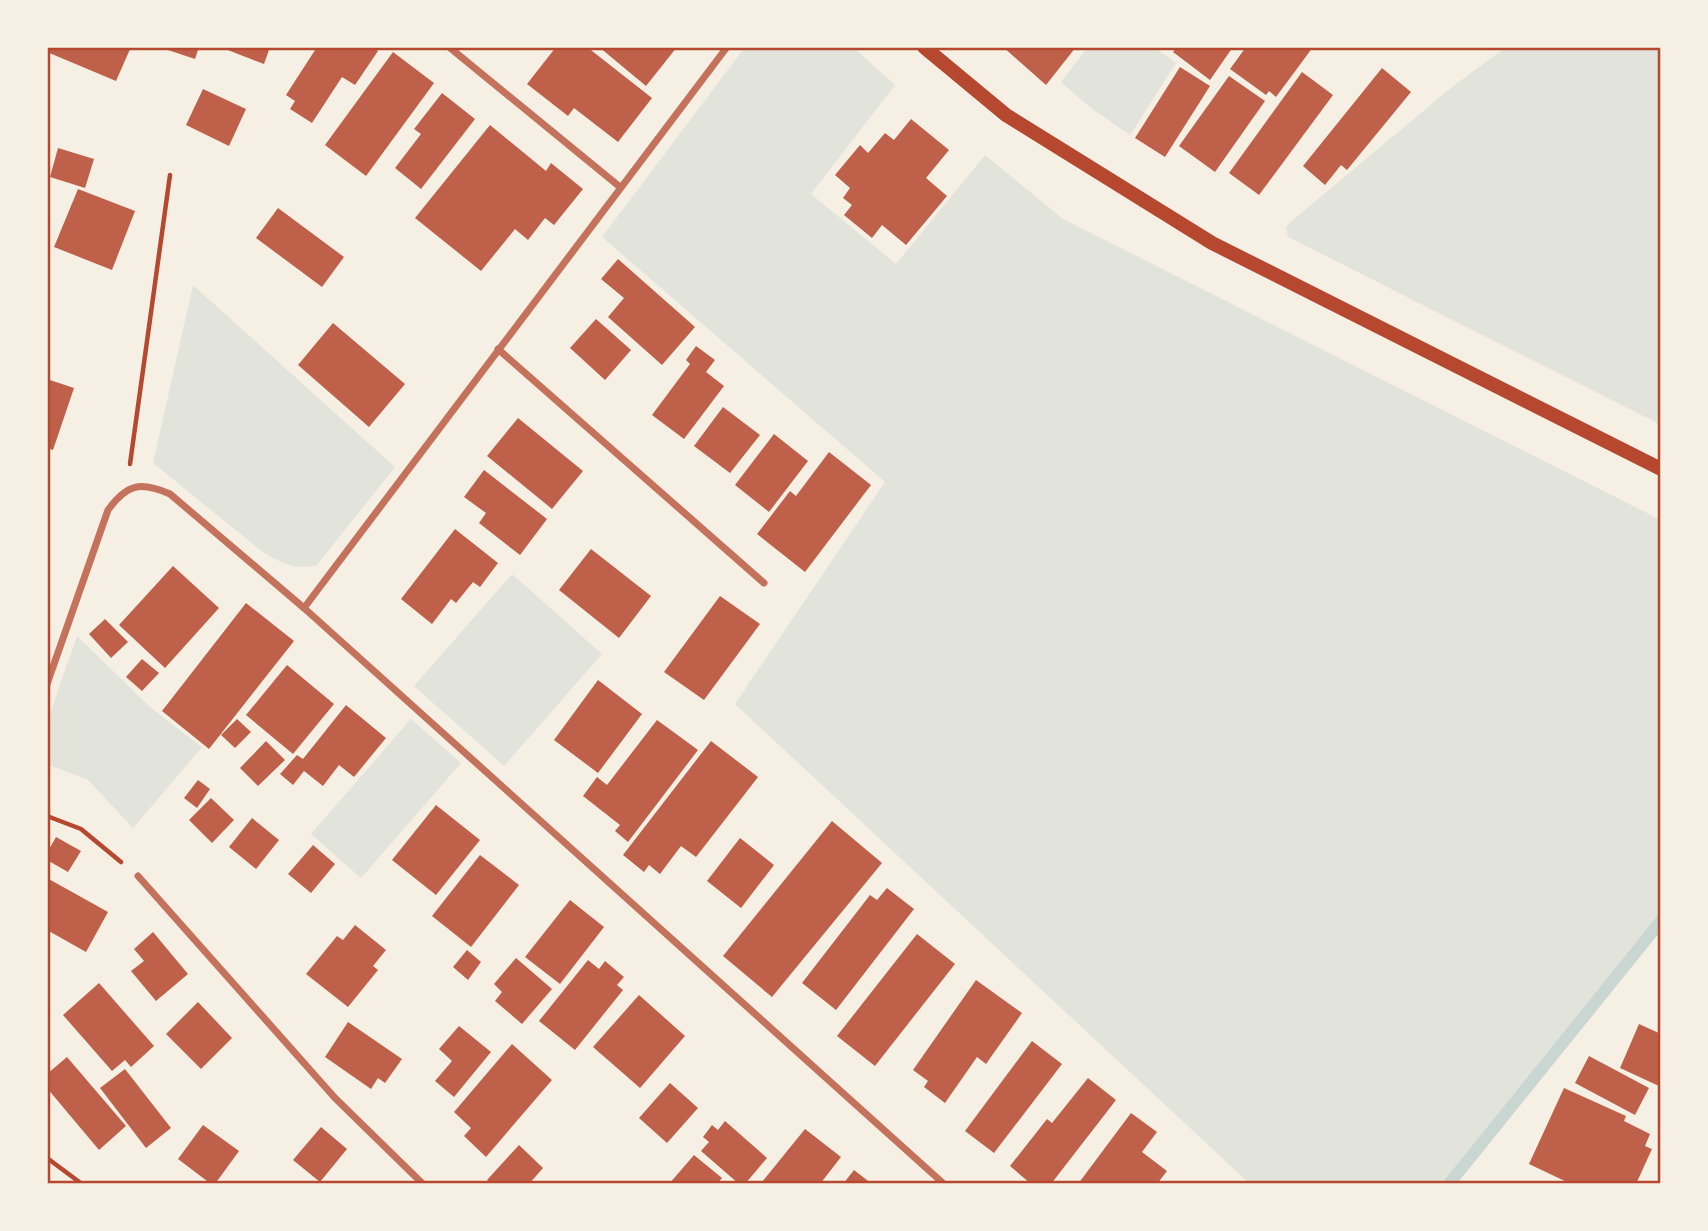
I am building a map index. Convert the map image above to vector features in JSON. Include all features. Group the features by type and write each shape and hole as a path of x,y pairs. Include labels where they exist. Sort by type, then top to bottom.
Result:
{"main road":[{"path":"924,47 1006,115 1212,243 1661,469"}],"street":[{"path":"449,47 620,187"},
{"path":"304,608 727,47"},
{"path":"498,349 764,583"},
{"path":"47,684 108,510 126,489 156,487 170,494 304,608 944,1184"},
{"path":"138,876 335,1098 423,1184"}],"path":[{"path":"126,489 170,175"},
{"path":"47,816 81,829 138,876"},
{"path":"47,1158 82,1184"}],"shaded area":[{"path":"745,47 853,47 895,85 811,194 896,264 985,155 1063,219 1661,520 1661,921 1449,1184 1250,1184 735,704 885,482 602,237"},
{"path":"1088,47 1154,47 1176,63 1130,135 1091,108 1061,82"},
{"path":"1506,47 1661,47 1661,425 1288,237 1286,227 1294,219 1452,87"},
{"path":"193,285 395,467 317,565 296,566 283,563 264,553 153,463"},
{"path":"512,574 602,654 504,766 414,686"},
{"path":"77,636 151,708 202,747 133,828 88,780 47,764 47,722"},
{"path":"411,719 461,763 361,878 311,834"}],"building":[{"path":"47,47 131,47 116,81 47,52"},
{"path":"159,47 199,47 195,59"},
{"path":"220,47 270,47 264,64"},
{"path":"317,47 373,47 378,51 355,85 342,77 312,123 290,109 295,101 286,95"},
{"path":"556,47 587,47 652,98 618,142 574,108 568,116 527,84"},
{"path":"599,47 677,47 646,86"},
{"path":"1003,47 1076,47 1046,85"},
{"path":"1177,47 1233,47 1210,80 1173,52"},
{"path":"1246,47 1313,47 1276,97 1269,91 1266,95 1230,69"},
{"path":"393,52 434,83 366,176 325,145"},
{"path":"1180,67 1210,86 1165,157 1135,138"},
{"path":"1382,68 1411,92 1347,170 1341,165 1325,185 1303,166"},
{"path":"1302,72 1333,95 1259,195 1229,173"},
{"path":"1229,76 1265,101 1215,172 1179,146"},
{"path":"203,89 246,109 229,146 186,125"},
{"path":"442,93 475,119 421,189 395,168 421,134 414,129"},
{"path":"911,119 949,150 926,178 947,196 906,245 882,225 872,238 844,215 852,205 843,198 850,188 835,175 860,145 868,153 885,133 894,140"},
{"path":"490,125 546,171 551,163 583,189 554,225 545,218 528,240 515,229 481,271 415,218"},
{"path":"58,148 94,159 85,188 50,177"},
{"path":"78,189 135,211 112,270 54,247"},
{"path":"278,208 344,257 322,287 256,238"},
{"path":"618,259 695,327 662,365 608,317 624,298 601,279"},
{"path":"596,319 631,350 605,380 570,348"},
{"path":"333,323 405,384 369,427 298,365"},
{"path":"696,346 715,360 706,372 724,386 684,439 652,415 690,364 686,360"},
{"path":"47,379 74,388 53,450 47,448"},
{"path":"723,407 760,435 730,473 694,446"},
{"path":"518,418 583,471 552,509 487,456"},
{"path":"774,434 808,461 769,512 735,485"},
{"path":"829,452 871,485 805,572 757,534 790,491 796,496"},
{"path":"484,470 547,519 520,555 479,523 486,513 464,497"},
{"path":"455,529 498,563 480,587 473,582 456,603 451,599 432,624 401,599"},
{"path":"591,549 651,596 619,638 559,590"},
{"path":"173,566 219,608 165,668 119,625"},
{"path":"720,596 760,624 704,700 664,672"},
{"path":"246,603 294,641 209,749 162,711"},
{"path":"105,619 128,642 111,658 89,634"},
{"path":"142,659 159,673 142,691 126,677"},
{"path":"287,665 334,704 293,754 246,715"},
{"path":"598,680 642,714 598,773 554,740"},
{"path":"346,705 386,738 354,777 339,765 323,786 304,771 293,785 280,774 297,755 303,759"},
{"path":"237,719 251,732 235,748 221,735"},
{"path":"657,720 698,750 628,842 615,831 620,825 583,796 597,777 607,785"},
{"path":"266,741 285,760 258,786 240,768"},
{"path":"711,741 758,777 696,857 681,846 660,874 649,865 644,872 623,855"},
{"path":"198,780 210,789 197,808 184,798"},
{"path":"211,798 234,820 212,843 189,820"},
{"path":"436,805 480,840 436,895 392,860"},
{"path":"252,818 279,840 256,869 229,847"},
{"path":"832,821 882,863 772,997 723,956"},
{"path":"56,837 81,851 68,872 47,860 47,853"},
{"path":"740,838 774,865 741,908 707,881"},
{"path":"313,845 335,864 311,893 288,874"},
{"path":"480,855 519,885 471,947 432,916"},
{"path":"47,878 108,912 86,952 47,930"},
{"path":"887,888 914,909 836,1010 802,983 870,895 877,900"},
{"path":"570,900 604,927 560,984 525,957"},
{"path":"355,925 386,950 373,966 378,970 348,1007 306,974 337,936 343,940"},
{"path":"153,932 188,974 156,1001 131,971 144,961 134,949"},
{"path":"917,934 955,964 875,1066 837,1036"},
{"path":"467,950 481,962 468,980 453,967"},
{"path":"516,958 552,989 522,1024 495,1001 502,992 494,984"},
{"path":"588,960 599,969 605,961 624,977 617,985 623,990 575,1050 539,1021"},
{"path":"976,980 1022,1013 986,1064 977,1057 945,1103 924,1087 928,1081 913,1070"},
{"path":"99,983 154,1046 131,1067 125,1060 112,1071 63,1015"},
{"path":"639,995 685,1036 640,1088 593,1047"},
{"path":"198,1002 232,1038 201,1069 166,1034"},
{"path":"348,1022 402,1059 385,1083 378,1078 371,1089 325,1057"},
{"path":"1639,1024 1661,1034 1661,1087 1620,1068"},
{"path":"459,1026 491,1052 454,1097 435,1081 452,1061 439,1049"},
{"path":"1032,1041 1062,1064 994,1153 965,1131"},
{"path":"512,1044 552,1080 486,1157 464,1136 471,1128 454,1112"},
{"path":"1589,1056 1649,1088 1635,1115 1575,1083"},
{"path":"67,1057 126,1126 99,1150 47,1088 47,1074"},
{"path":"125,1069 171,1128 146,1148 100,1088"},
{"path":"1088,1078 1116,1100 1051,1184 1031,1184 1010,1166 1047,1119 1052,1123"},
{"path":"670,1083 698,1108 667,1143 639,1118"},
{"path":"1564,1088 1626,1116 1624,1121 1650,1134 1645,1146 1652,1149 1636,1184 1571,1184 1529,1164"},
{"path":"1131,1113 1157,1132 1142,1152 1167,1171 1157,1184 1078,1184"},
{"path":"725,1121 767,1158 745,1184 739,1184 701,1151 709,1142 703,1137 712,1125 718,1130"},
{"path":"203,1125 239,1151 215,1184 211,1184 178,1159"},
{"path":"321,1127 347,1149 320,1182 293,1160"},
{"path":"805,1129 841,1157 820,1184 762,1182"},
{"path":"519,1145 543,1168 529,1184 491,1184 487,1180"},
{"path":"694,1155 722,1178 717,1184 669,1184"},
{"path":"854,1170 872,1184 843,1184"}],"waterway":[{"path":"1449,1184 1661,921"}]}
